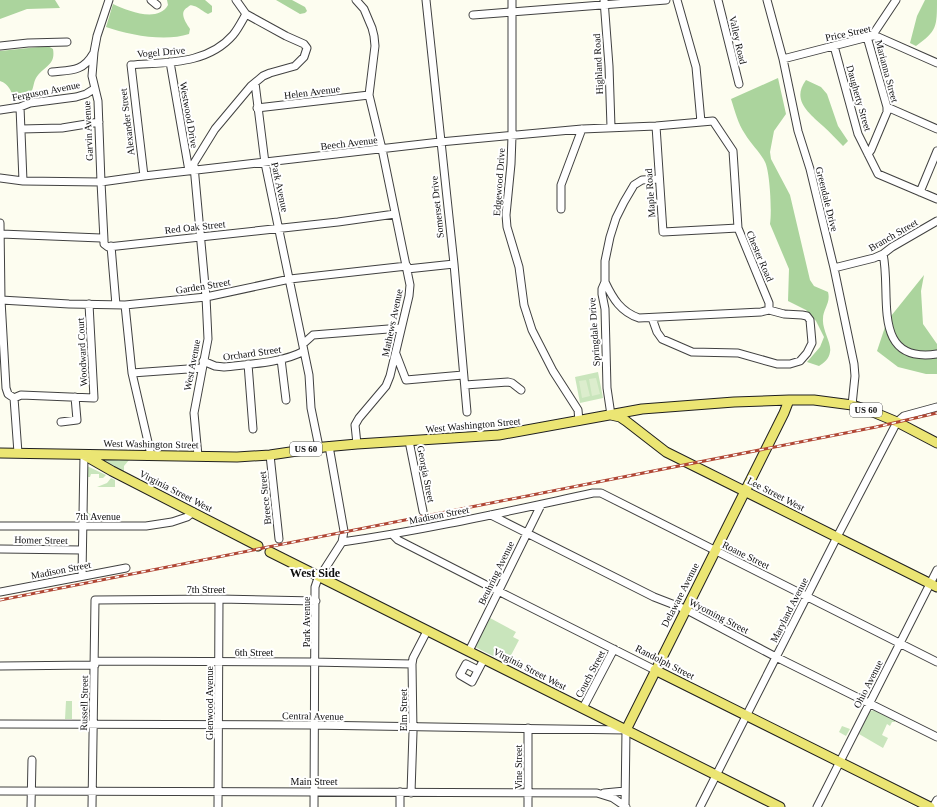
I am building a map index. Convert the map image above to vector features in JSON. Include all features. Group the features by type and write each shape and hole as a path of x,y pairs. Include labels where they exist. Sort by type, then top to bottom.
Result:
{"main road":[{"name":"West Washington Street","path":"0,452 84,455 237,457 270,455 329,446 499,435 642,409 734,402 789,400 814,400 852,405 896,422 937,443"},
{"name":"Delaware Avenue","path":"626,730 784,413 789,400"},
{"path":"638,430 632,419 635,414 661,408"},
{"name":"Lee Street West","path":"610,415 620,417 666,452 934,585"},
{"name":"Virginia Street West","path":"84,455 102,466 258,546"},
{"name":"Virginia Street West","path":"270,552 780,807"},
{"name":"Randolph Street","path":"655,670 930,807"}],"street":[{"name":"Garvin Avenue","path":"104,240 98,101 92,76 97,36 110,0"},
{"path":"236,0 246,14 304,44 307,48 304,58 295,66 262,76 255,83"},
{"path":"356,0 364,9 368,17 376,46 369,95"},
{"name":"Somerset Drive","path":"426,0 454,264 467,412"},
{"name":"Edgewood Drive","path":"512,0 512,136 506,215 518,267 524,305 532,330 553,371 578,410 579,421"},
{"path":"473,15 605,2 666,0"},
{"path":"677,0 696,66 701,122"},
{"name":"Valley Road","path":"718,0 739,84"},
{"name":"Greendale Drive","path":"767,0 783,59 798,131 810,169 834,268 854,364 855,376 852,405"},
{"path":"869,36 896,0"},
{"name":"Highland Road","path":"605,2 611,128"},
{"name":"Vogel Drive","path":"131,65 194,59 217,48 232,37 246,14"},
{"name":"Price Street","path":"783,59 869,36 876,36 937,62"},
{"name":"Marianna Street","path":"868,154 887,112 869,36"},
{"path":"0,46 28,43 67,42"},
{"name":"Daugherty Street","path":"834,46 856,128 878,174 937,199"},
{"path":"52,72 78,69 90,60 94,52"},
{"name":"Westwood Drive","path":"170,62 192,171"},
{"name":"Alexander Street","path":"131,65 144,176"},
{"name":"Park Avenue","path":"255,83 265,163 309,375 311,408 319,447"},
{"name":"West Avenue","path":"198,456 194,413 208,339 206,297 192,171 194,163 215,129 255,83"},
{"name":"Ferguson Avenue","path":"0,110 20,107 30,103 76,97 86,94 94,89"},
{"name":"Helen Avenue","path":"258,108 369,95"},
{"name":"Mathews Avenue","path":"357,444 355,425 363,412 386,386 390,376 409,296 410,285 369,95"},
{"path":"20,107 23,181"},
{"path":"887,107 937,129"},
{"name":"Chester Road","path":"701,122 713,121 732,148 738,228 769,303 769,310"},
{"path":"21,129 62,128 99,122"},
{"name":"Beech Avenue","path":"0,178 23,181 101,182 440,142 701,122"},
{"name":"Maple Road","path":"656,126 663,232 738,228"},
{"path":"561,208 562,185 582,130"},
{"path":"920,192 937,151"},
{"name":"Springdale Drive","path":"610,415 605,309 602,294 605,261 616,218 637,182 642,180 659,179"},
{"name":"Red Oak Street","path":"111,246 338,222 395,214"},
{"name":"Branch Street","path":"834,268 874,258 883,254 937,221"},
{"path":"0,223 3,381 8,394 14,398"},
{"path":"1,234 101,238 104,240 105,246 111,246 116,306"},
{"path":"883,254 886,275 885,302 890,330 894,341 900,348 917,355 937,354"},
{"name":"Garden Street","path":"1,300 116,306 206,297 290,280 407,267 454,264"},
{"path":"604,282 614,301 622,310 639,318 761,312 769,310 784,314 807,316 810,320 812,343 807,353 800,361 790,364 777,364 738,353 692,352 662,339 657,332 652,318"},
{"name":"Woodward Court","path":"75,397 94,398 89,304"},
{"path":"125,305 132,373 152,455"},
{"name":"Orchard Street","path":"132,373 203,364 220,367 281,359 295,356 312,335 401,328"},
{"path":"396,354 406,380 463,375"},
{"path":"281,359 286,400"},
{"path":"248,364 253,429"},
{"path":"464,385 508,382 512,383 521,390"},
{"path":"14,398 21,395 75,397 77,420 61,422"},
{"path":"14,398 18,453"},
{"path":"896,422 904,416 937,407"},
{"name":"Maryland Avenue","path":"700,807 896,422"},
{"name":"Georgia Street","path":"409,441 423,511"},
{"path":"329,446 344,531 342,542"},
{"path":"82,576 84,455"},
{"name":"Breece Street","path":"270,455 279,539"},
{"name":"Roane Street","path":"540,505 593,492 601,493 937,662"},
{"name":"Madison Street","path":"342,542 393,535 540,505"},
{"name":"Beuhring Avenue","path":"469,651 528,533 540,505"},
{"name":"7th Avenue","path":"0,526 146,526 158,525 183,519 193,512"},
{"name":"Wyoming Street","path":"491,515 654,597 685,609 776,657 937,737"},
{"name":"Randolph Street","path":"393,535 398,540 498,592 655,670"},
{"name":"Park Avenue","path":"314,807 316,662 315,587 342,542"},
{"name":"Homer Street","path":"0,549 82,550"},
{"name":"Madison Street","path":"0,592 126,568"},
{"name":"Ohio Avenue","path":"817,807 900,644 934,585 937,570"},
{"name":"7th Street","path":"95,600 219,599 316,601"},
{"name":"Glenwood Avenue","path":"218,807 219,599"},
{"name":"Russell Street","path":"92,807 95,600"},
{"name":"Elm Street","path":"411,793 413,727 412,664 413,658 427,631"},
{"name":"Couch Street","path":"583,708 614,649"},
{"path":"478,670 484,658"},
{"name":"6th Street","path":"0,666 95,663 219,662 412,664"},
{"name":"Central Avenue","path":"0,724 315,725 626,730"},
{"name":"Vine Street","path":"528,728 528,807"},
{"name":"Delaware Avenue","path":"625,807 626,730"},
{"path":"32,760 32,807"},
{"name":"Main Street","path":"0,791 92,790 529,794 597,793 613,798 625,807"},
{"path":"597,793 625,791"},
{"path":"400,792 400,807"},
{"path":"933,807 937,800"}],"green space":[{"path":"0,0 55,0 60,8 27,9 0,19"},
{"path":"167,0 205,0 212,6 212,12 208,14 196,7 191,5 189,6 185,9 183,15 190,29 189,34 179,36 158,37 136,35 106,27 113,4 134,12 150,14 163,10 168,5"},
{"path":"276,0 292,0 305,7 307,11 300,14"},
{"path":"925,0 937,0 936,22 932,32 916,46 910,43 917,16"},
{"path":"48,46 53,49 53,59 36,78 31,93 26,98 18,100 14,99 8,86 0,81 0,51"},
{"path":"778,78 786,114 774,131 770,152 771,159 790,195 810,280 814,286 828,292 829,296 823,315 823,323 830,345 830,352 829,357 819,366 807,362 820,347 824,337 816,321 806,310 788,301 789,269 770,224 770,192 767,167 763,158 747,138 737,117 731,99"},
{"path":"806,80 821,87 827,94 838,126 848,141 843,146 812,116 804,106 800,94"},
{"path":"924,275 921,291 923,324 937,344 937,374 926,374 898,367 877,351 887,321"},
{"path":"598,372 603,398 580,403 575,377"},
{"path":"596,378 600,394 592,396 589,379"},
{"path":"586,380 590,396 582,398 579,381"},
{"path":"101,460 129,460 124,466 124,473"},
{"path":"87,466 106,475 103,478 99,478 99,474 91,474 90,477 87,477 86,512 90,514 102,514 104,521 87,521 85,519"},
{"path":"111,478 115,480 115,487 97,487 107,483"},
{"path":"490,618 516,632 513,637 519,640 507,663 475,647"},
{"path":"66,701 72,701 72,719 65,719"},
{"path":"875,710 895,721 892,722 890,726 887,724 882,735 888,738 883,748 859,734 870,711"},
{"path":"842,726 850,729 846,736 839,732"}],"railway":[{"path":"0,600 876,427 937,413"}],"district":[{"name":"West Side","path":"315,573"}]}
